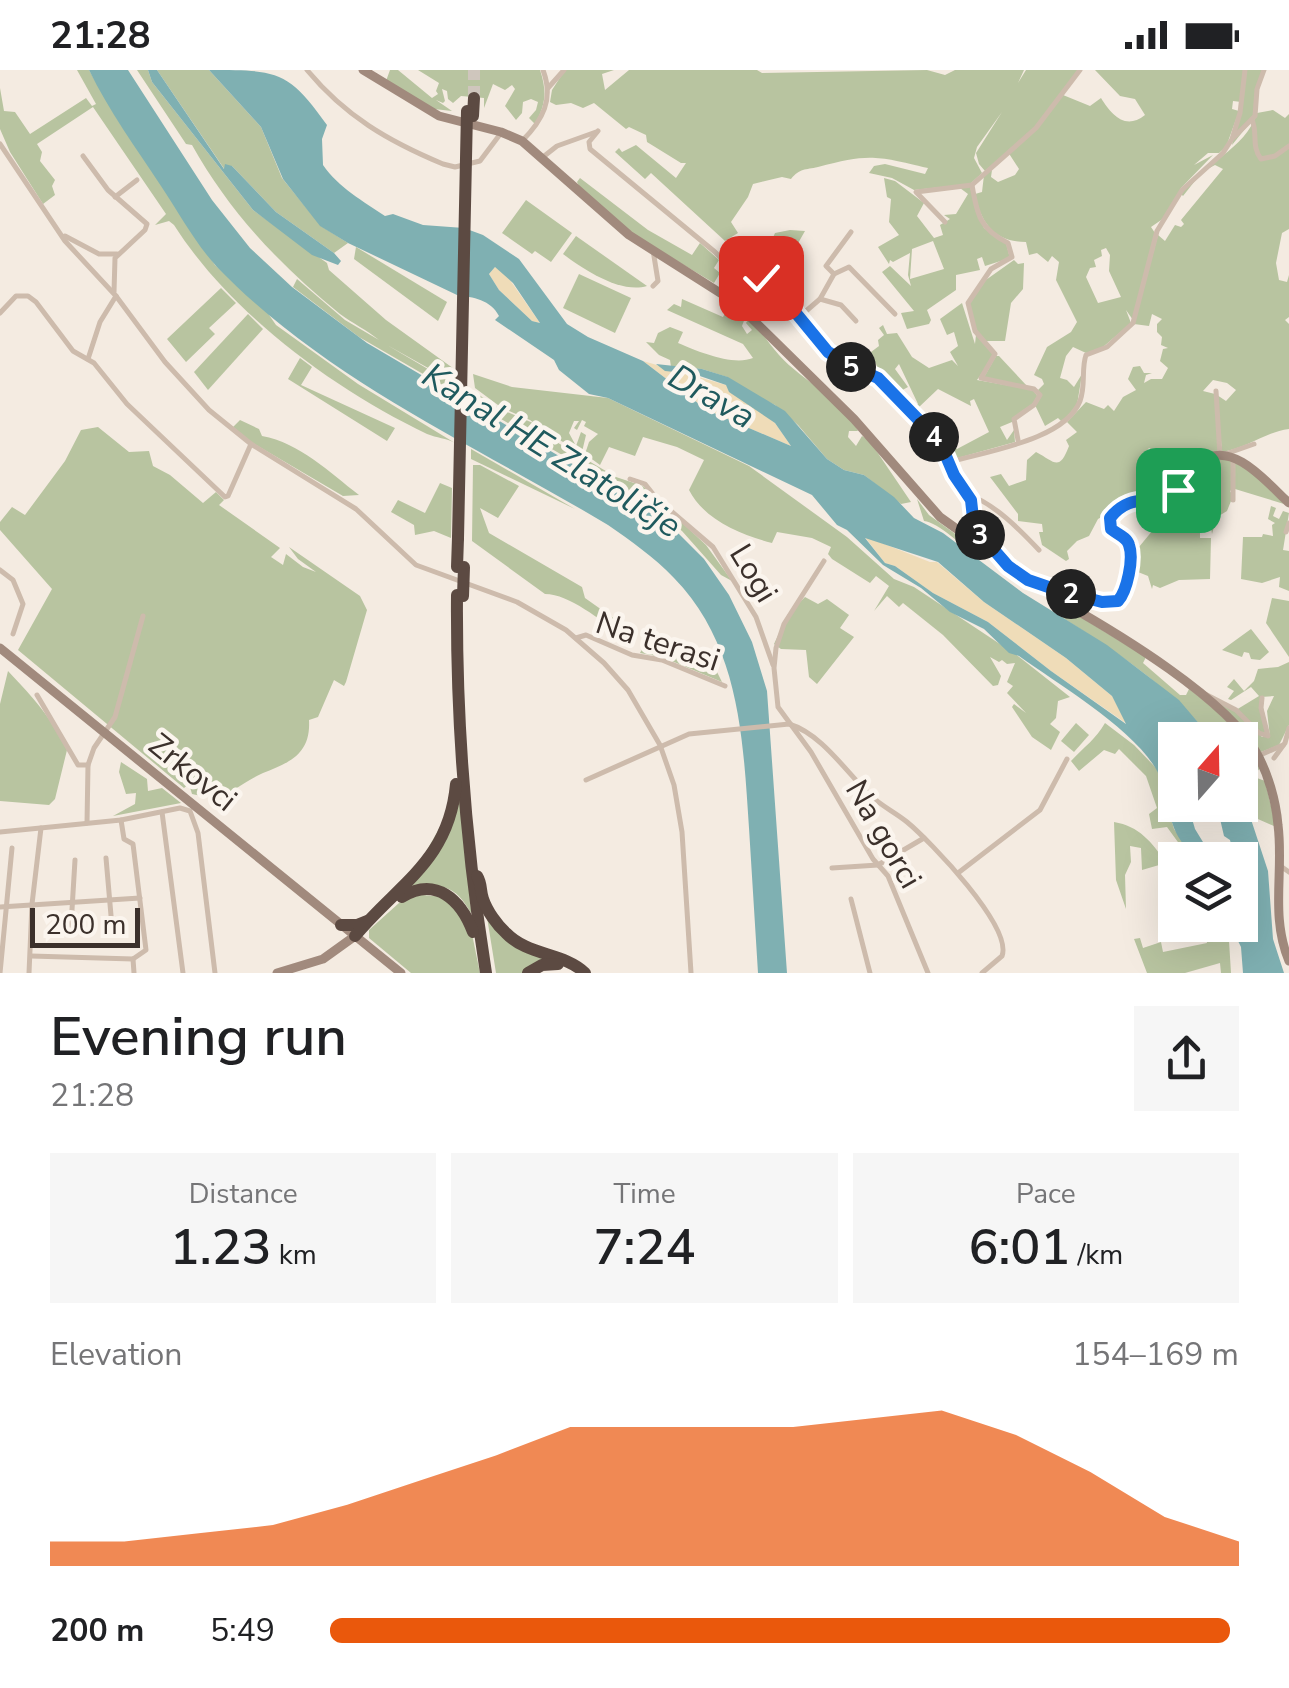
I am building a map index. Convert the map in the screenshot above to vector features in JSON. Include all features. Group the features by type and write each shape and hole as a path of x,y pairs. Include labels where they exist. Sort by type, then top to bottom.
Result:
{"highway":[{"path":"470,106 460,737 468,851 483,956 489,973"},
{"path":"460,595 463,717 489,973"},
{"path":"355,936 423,868 439,844 455,796 456,741 460,737"},
{"path":"477,876 484,900 509,936 526,948 570,962 582,973"},
{"path":"355,936 365,932 408,892 430,889 444,892 459,904 483,956"},
{"path":"341,925 370,920"},
{"path":"528,973 552,964 582,973"}],"street":[{"path":"306,70 347,113 443,164 455,167 480,162 494,148 501,132"},
{"path":"363,70 439,116 522,141 616,224 722,292 854,419 933,511 1028,580 1106,603 1122,599 1130,547 1127,540 1111,529 1112,516 1132,500 1170,496 1202,462 1254,444"},
{"path":"522,141 544,114 548,88 543,70"},
{"path":"548,88 564,70"},
{"path":"945,222 916,191 972,185 1036,128 1080,70"},
{"path":"1232,139 1240,113 1245,70"},
{"path":"950,462 1055,428 1070,418 1084,388 1086,355 1107,347 1133,323 1158,231 1182,190 1252,120 1264,70"},
{"path":"1252,120 1253,143 1261,159 1275,156 1289,146"},
{"path":"542,158 557,146 598,131 588,142 590,149 715,252 728,268 772,284 828,352 878,378 940,442 972,504 974,527 1008,566"},
{"path":"0,144 52,223 196,399 251,444 344,500 416,564 517,602 576,638 628,690 660,745 679,807 691,973"},
{"path":"83,156 115,197 147,224 117,254 112,271 115,296 100,322 88,359"},
{"path":"115,197 137,180"},
{"path":"972,185 984,227 1008,242 1012,258 991,270 968,303 975,331 995,354 981,377 1034,389 1040,396 1034,405 1015,416 1018,441"},
{"path":"52,223 67,238 90,251 117,254"},
{"path":"834,274 826,266 851,232"},
{"path":"653,250 658,281 653,286"},
{"path":"798,318 820,300 834,274 846,267 853,268 895,314"},
{"path":"750,316 756,306 752,286 757,279"},
{"path":"0,314 11,300 22,295 36,302 74,352 104,373 127,404 223,496 228,496 251,444"},
{"path":"820,300 841,304 856,321"},
{"path":"1216,391 1220,456"},
{"path":"1220,456 1249,467 1289,503"},
{"path":"1233,458 1233,500"},
{"name":"Logi","path":"630,479 646,484 657,499 713,547 756,617 774,668"},
{"path":"967,494 986,502 1002,518 1018,526 1039,550"},
{"path":"1286,532 1289,523"},
{"name":"Logi","path":"790,724 778,707 776,648 784,624 824,561"},
{"path":"0,570 13,580 23,604 13,634"},
{"path":"1060,591 1064,603 1162,665 1230,722"},
{"path":"87,823 88,766 118,709 143,616"},
{"name":"Na terasi","path":"576,638 584,634 632,655 662,660 725,686"},
{"name":"Zrkovci","path":"0,648 400,973"},
{"path":"1201,694 1236,710 1259,733 1268,736 1262,698"},
{"path":"37,695 78,764 88,766"},
{"path":"586,780 689,734 790,724 806,732 958,873 1004,942 1002,956 982,973"},
{"name":"Na gorci","path":"790,724 893,885 928,973"},
{"path":"1274,758 1285,743 1289,728"},
{"path":"1285,743 1258,756 1278,824 1277,863 1289,961"},
{"path":"958,873 1040,810 1066,760"},
{"path":"0,832 121,820 180,808 190,811 196,821 215,973"},
{"path":"162,812 183,973"},
{"path":"30,956 133,959 146,950 134,844 124,840 121,820"},
{"path":"29,973 41,828"},
{"path":"832,868 878,865 924,838"},
{"path":"0,973 2,906 12,848"},
{"path":"106,858 112,927"},
{"path":"71,926 75,860"},
{"path":"1277,863 1289,872"},
{"path":"2,906 140,898"},
{"name":"Na gorci","path":"851,899 870,973"},
{"path":"276,973 327,957 355,936"},
{"path":"133,959 134,973"}],"green space":[{"path":"77,70 89,70 215,265 276,325 358,384 455,443 427,434 356,395 286,346 254,318 197,257 174,225 169,221 155,225 166,214 93,107 37,144 42,152 40,161 55,180 55,195 43,204 0,129 0,88 4,111 15,112 30,134 86,98 92,106 96,104"},
{"path":"137,70 148,70 152,82 253,210 327,263 329,270 386,320 457,371 456,380 446,378 387,345 445,379 456,382 456,393 359,337 293,287 297,279 345,320 379,340 340,314 258,237 192,145 186,144"},
{"path":"157,70 209,70 261,127 282,178 321,226 348,243 334,253 276,212 232,166 225,170"},
{"path":"390,70 398,70 432,98 438,94 439,83 418,70 540,70 543,104 535,124 529,118 538,102 531,99 523,102 522,113 516,120 505,106 515,89 512,85 505,90 493,84 484,108 484,98 461,96 453,103 442,89 445,101 436,100 452,111 434,109 386,81"},
{"path":"565,70 614,70 602,74 605,90 629,70 927,70 945,75 955,70 1024,70 1018,83 1026,70 1078,70 1033,130 985,171 976,153 1002,112 977,147 974,158 982,173 970,184 914,190 892,178 869,173 874,166 885,164 925,174 928,168 884,159 862,158 806,169 791,179 782,177 753,184 731,222 738,233 725,241 651,173 645,179 615,152 636,145 676,178 686,163 647,142 646,135 626,129 594,103 583,108 550,102 552,90"},
{"path":"1095,70 1244,70 1241,102 1233,101 1232,109 1239,111 1226,147 1219,153 1208,153 1194,165 1213,155 1181,188 1167,216 1151,227 1155,233 1133,320 1126,310 1131,323 1103,347 1086,353 1073,347 1060,378 1074,387 1082,374 1077,405 1062,422 1058,418 1045,426 1035,405 1041,397 1038,390 1044,384 1034,375 1047,347 1071,332 1077,322 1056,280 1059,262 1052,256 1048,262 1037,253 1029,255 1026,242 997,234 985,222 975,194 982,192 984,175 992,170 991,177 998,182 1015,175 1019,169 1008,152 1063,95 1090,106 1101,98 1114,115 1125,121 1145,115 1135,99 1120,96","holes":["1106,248 1110,255 1109,271 1121,297 1098,303 1086,277 1090,268 1096,267 1094,260 1102,256 1101,250"]},
{"path":"1246,70 1263,70 1253,119 1232,145"},
{"path":"1273,110 1285,118 1289,114 1289,229 1282,233 1276,263 1279,280 1287,282 1289,275 1289,317 1285,320 1289,324 1289,429 1222,452 1217,395 1226,401 1236,390 1213,380 1203,391 1215,394 1220,451 1202,456 1168,490 1155,479 1149,448 1139,461 1143,473 1152,477 1155,497 1136,494 1136,498 1098,519 1089,536 1067,551 1066,561 1042,545 1042,524 1018,521 1018,514 990,477 1001,474 1009,486 1026,480 1027,460 1036,452 1059,462 1069,446 1066,440 1077,432 1067,422 1086,402 1104,409 1108,405 1114,411 1123,397 1136,390 1128,379 1133,367 1140,366 1144,373 1152,373 1146,375 1144,383 1162,379 1168,368 1160,361 1163,349 1168,348 1161,345 1162,337 1157,332 1162,319 1152,314 1149,326 1134,324 1158,235 1165,241 1175,225 1184,224 1181,220 1223,169 1215,165 1203,171 1234,147 1257,113"},
{"path":"580,178 648,230 692,255 700,243 719,260 714,268 720,273 714,283 632,234 581,190 577,182"},
{"path":"884,178 895,181 924,203 917,216 934,238 943,235 940,225 950,219 944,215 956,214 968,194 960,188 970,187 984,228 1006,243 1010,258 985,266 982,257 977,259 980,270 956,275 956,290 927,310 929,324 907,329 901,313 914,311 882,272 890,266 911,286 908,275 910,253 890,260 889,264 878,247 899,235 889,222 891,199 887,197","holes":["933,241 944,269 910,279 912,249"]},
{"path":"526,200 572,233 551,262 502,233"},
{"path":"805,231 797,245 782,238 772,249 773,254 781,257 789,251 793,254 782,270 764,258 775,233"},
{"path":"576,236 647,286 614,283 571,260 563,254"},
{"path":"356,247 447,302 438,321 354,259"},
{"path":"1014,260 1024,263 1023,289 1011,303 1005,341 984,341 969,305 983,282"},
{"path":"579,274 631,298 615,333 563,308"},
{"path":"729,279 741,286 745,279 751,280 751,311 725,289"},
{"path":"221,288 236,303 209,328 215,334 186,362 167,339"},
{"path":"682,299 723,317 726,311 739,309 747,334 752,330 746,323 749,318 788,364 851,419 858,431 849,431 848,437 856,446 862,436 869,440 911,502 901,504 864,475 844,470 827,459 775,405 727,377 702,369 671,367 670,360 646,342 654,343 658,333 670,327 683,332 678,343 696,350 726,359 753,358 743,344 667,310 674,304 681,307"},
{"path":"962,303 975,344 976,335 992,352 992,359 977,380 1033,390 1038,397 1012,422 1000,427 1007,440 1014,430 1015,442 949,458 944,446 902,404 906,398 915,406 918,404 899,364 895,369 908,387 897,393 881,376 871,352 884,335 879,328 883,325 887,334 897,333 912,357 929,368 952,360 958,366 950,352 958,346 954,332 947,335 940,319","holes":["938,389 971,406 974,399 989,432 957,449 918,408"]},
{"path":"248,314 263,329 208,390 194,372"},
{"path":"999,356 1027,386 983,379"},
{"path":"300,358 312,367 301,385 395,428 387,441 288,379"},
{"path":"473,374 512,387 608,398 749,466 847,537 894,579 914,587 1018,656 1070,697 1058,701 1056,718 1050,724 1060,732 1051,750 1032,737 1012,707 1014,704 1026,713 1007,693 1013,686 1007,682 1015,663 990,657 1001,676 998,685 993,686 943,635 903,603 899,607 887,596 874,611 889,586 876,576 870,583 832,559 828,554 831,547 812,538 777,532 772,543 723,524 689,490 704,460 643,437 635,456 609,447 600,465 585,454 589,442 598,434 584,426 586,422 582,420 577,430 574,428 579,421 574,421 569,433 576,446 581,432 586,435 582,452 502,408 475,388"},
{"path":"472,390 498,408 533,423 548,437 616,477 643,486 706,545 732,581 721,575 682,531 656,510 472,402"},
{"path":"240,420 259,429 262,436 301,452 359,495 343,496 251,442 233,427"},
{"path":"98,427 129,452 149,451 153,466 203,503 216,492 224,500 219,505 280,548 271,557 283,565 286,554 316,572 289,547 360,596 367,610 346,682 344,686 334,680 318,717 309,720 302,750 289,761 222,794 192,794 189,784 184,788 18,650 52,589 0,530 0,522 12,507 25,515 65,461 81,430"},
{"path":"471,449 575,509 471,459"},
{"path":"1217,458 1231,461 1233,496 1227,511 1217,517 1212,534 1210,521 1200,523 1200,538 1211,538 1210,579 1179,580 1160,588 1153,585 1152,589 1148,576 1133,570 1134,553 1167,513 1158,501 1200,466"},
{"path":"1234,462 1252,472 1284,504 1235,489"},
{"path":"473,465 519,486 498,518 480,508 489,533 582,587 585,598 626,627 622,634 575,603 545,594 472,541"},
{"path":"440,483 452,488 451,538 434,531 415,535 414,525 391,512 398,500 425,513"},
{"path":"917,499 929,515 972,546 978,559 944,531 924,521"},
{"path":"1271,506 1276,508 1273,516 1279,519 1283,511 1289,513 1283,550 1289,551 1289,591 1279,587 1280,577 1262,583 1241,579 1243,537 1273,536 1275,523 1268,519"},
{"path":"805,597 818,604 827,599 849,615 840,628 854,637 817,684 809,677 806,650 781,649 774,644 788,614"},
{"path":"1272,598 1289,601 1289,657 1266,623"},
{"path":"1056,602 1146,657 1143,663 1180,695 1186,695 1189,689 1227,722 1197,722 1121,656 1057,614"},
{"path":"1251,629 1269,652 1260,660 1251,659 1249,653 1244,652 1242,657 1222,650"},
{"path":"646,641 712,662 722,682 662,657 640,653"},
{"path":"1289,662 1289,725 1279,745 1261,752 1258,733 1262,737 1270,737 1267,711 1274,696 1261,697 1268,732 1263,735 1258,730 1258,722 1249,722 1236,710 1259,696 1251,687 1231,700 1228,699 1234,691 1227,687 1234,679 1244,691 1254,681 1258,669"},
{"path":"8,671 41,708 67,750 55,799 49,805 0,801 0,704"},
{"path":"1211,698 1247,722 1233,722"},
{"path":"1076,723 1089,735 1074,752 1061,741"},
{"path":"1105,723 1157,769 1158,822 1172,822 1183,842 1178,842 1167,827 1152,829 1149,814 1157,808 1146,776 1119,749 1115,754 1104,750 1079,771 1071,761"},
{"path":"121,762 147,779 148,791 162,788 181,803 113,816 135,804 136,793 126,794 119,772"},
{"path":"1258,778 1265,781 1276,827 1258,819"},
{"path":"459,793 471,913 457,895 442,887 403,893"},
{"path":"1114,822 1131,827 1158,852 1158,865 1142,870 1141,848 1130,846 1131,862 1125,875 1126,909 1116,880"},
{"path":"409,894 448,897 472,934 480,973 411,973 369,938 369,930"},
{"path":"486,911 497,927 554,960 524,973 496,973"},
{"path":"1140,938 1143,948 1161,942 1163,952 1229,942 1231,973 1221,973 1220,963 1185,973 1147,973 1134,939"}],"sand":[{"path":"495,267 505,273 540,323 532,321 499,290 489,274"},
{"path":"643,361 726,385 775,423 791,446 707,410"},
{"path":"864,536 937,562 984,602 1066,658 1112,696 1127,724 988,622 885,563"}],"water":[{"path":"89,70 128,70 212,200 250,248 292,287 367,343 627,496 671,526 704,559 729,595 752,642 767,691 787,973 758,973 740,728 725,664 696,605 658,563 608,525 354,378 260,308 202,248 114,115"},
{"path":"148,70 157,70 224,169 225,164 232,166 276,212 334,253 341,261 338,265 312,255 253,210 152,82"},
{"name":"Drava","path":"209,70 266,73 290,83 327,125 322,139 323,165 360,199 385,216 393,214 423,225 464,228 483,235 519,259 567,324 643,361 707,410 791,446 775,423 729,392 726,385 694,374 665,371 656,364 702,369 728,377 785,411 827,459 844,470 864,475 914,518 943,533 1023,593 1107,645 1179,700 1198,722 1158,722 1158,774 1130,738 1093,708 1009,653 984,629 950,612 883,565 837,525 812,495 608,398 589,394 559,370 554,360 495,320 499,316 486,303 457,295 320,226 283,179 261,127","holes":["495,267 513,283 540,323 532,321 499,290 489,274","865,538 938,562 984,602 1066,658 1112,696 1126,724 988,622 885,563"]},
{"name":"Drava","path":"1172,822 1193,822 1203,842 1183,842"},
{"path":"1221,822 1252,822 1268,871 1273,939 1284,973 1243,973 1238,942 1258,942 1258,842 1230,842 1224,836"}],"tunnel":[{"path":"474,70 474,98"}],"route":[{"path":"761,278 772,284 828,352 878,378 940,442 954,475 971,500 974,527 1008,566 1028,580 1097,602 1122,599 1130,550 1127,540 1111,529 1110,518 1129,502 1164,498 1178,490"}],"water label":[{"name":"Kanal HE Zlatoličje","path":"552,450"}]}
